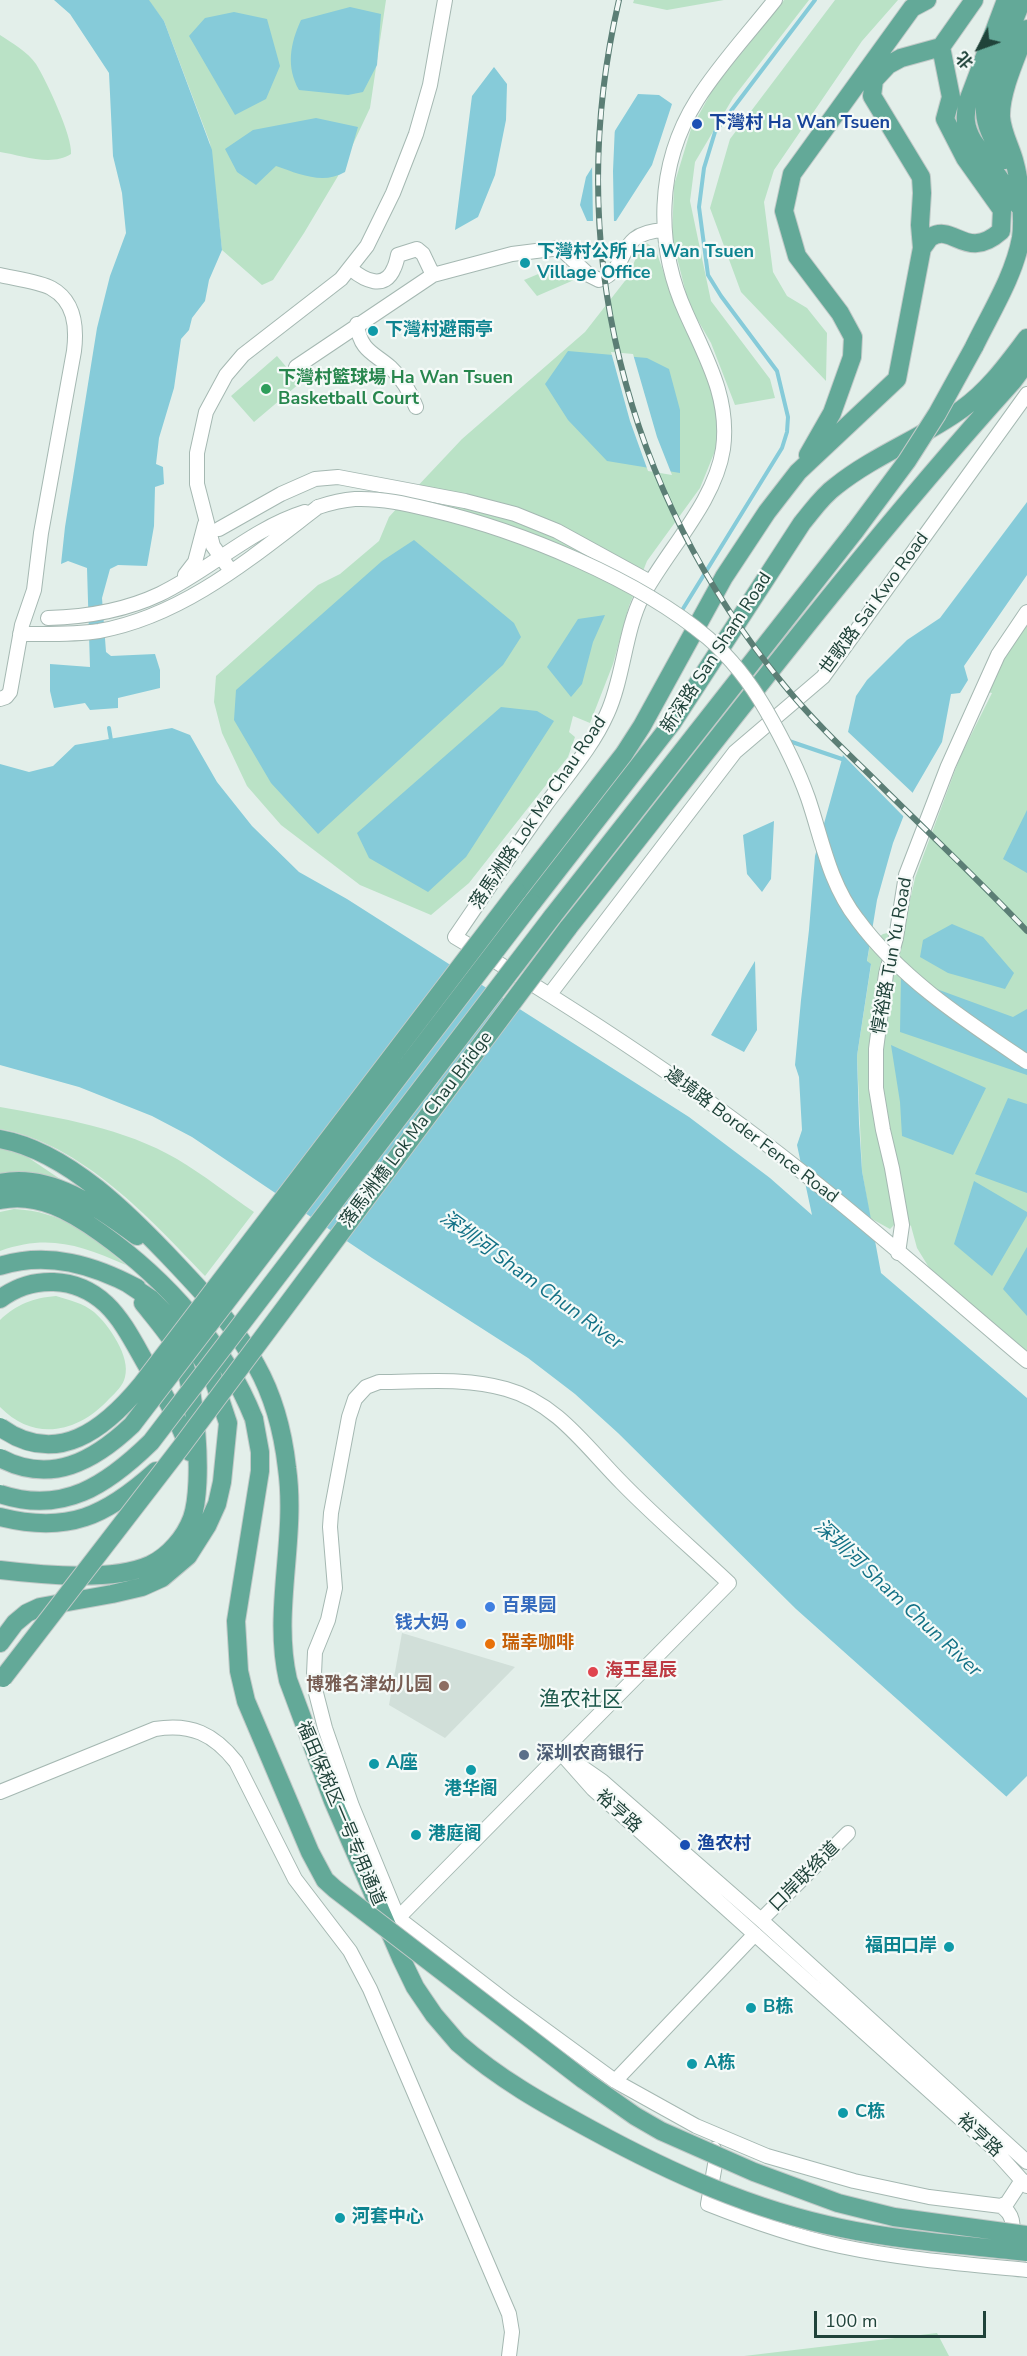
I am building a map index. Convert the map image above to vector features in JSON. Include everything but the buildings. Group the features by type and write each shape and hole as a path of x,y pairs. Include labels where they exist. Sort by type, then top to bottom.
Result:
{"main road":[{"name":"新深路 San Sham Road","path":"203,1287 624,754 642,726 724,577 767,512 798,472 832,413 852,357 853,337 840,313 797,256 784,211 792,174 912,8 927,0"},
{"path":"922,248 931,237 945,233 969,244 989,242 1001,231 1002,210 965,158 945,119 951,97 941,47 974,0"},
{"path":"1006,0 965,115 967,130 973,141 1022,210"},
{"name":"新深路 San Sham Road","path":"1022,0 988,88 985,111 988,130 1003,158 1022,210"},
{"name":"新深路 San Sham Road","path":"552,917 855,531 907,461 937,414 974,347 1008,279 1021,237 1022,210 1015,161 1005,137 1001,107 1027,29"},
{"name":"新深路 San Sham Road","path":"798,472 897,379 922,248 921,177 872,96 874,80 888,65 901,58 941,47"},
{"name":"新深路 San Sham Road","path":"948,454 958,432 1027,338"},
{"name":"新深路 San Sham Road","path":"568,928 762,680 901,508 1013,381 1027,362"},
{"name":"新深路 San Sham Road","path":"0,1458 16,1465 49,1469 77,1463 103,1450 132,1425 672,723 797,531 820,500 865,466 959,411 995,380"},
{"name":"落馬洲橋 Lok Ma Chau Bridge","path":"0,1494 43,1501 60,1499 96,1487 115,1475 159,1433 552,917"},
{"name":"落馬洲橋 Lok Ma Chau Bridge","path":"181,1447 568,928"},
{"name":"福田保税区一号专用通道","path":"0,1139 35,1150 89,1182 112,1200 203,1287 245,1345 268,1388 276,1409 287,1469 290,1507 282,1648 288,1680 333,1801 401,1958 422,1996 458,2043 484,2065 539,2102 686,2177 758,2206 809,2221 874,2234 1027,2252"},
{"path":"0,1183 35,1182 69,1193 116,1221 203,1287 129,1399 102,1426 70,1442 39,1443 24,1440 0,1426"},
{"path":"0,1200 26,1198 41,1200 86,1222 146,1267 177,1299 205,1334"},
{"path":"0,1266 34,1259 74,1262 94,1268 170,1306 205,1334"},
{"path":"0,1299 27,1284 44,1281 76,1286 91,1293 106,1305 129,1335 182,1430 190,1450 197,1488"},
{"path":"0,1565 9,1571 100,1575 135,1569 150,1565 162,1558 185,1533 196,1504 195,1404 179,1352 127,1283"},
{"path":"0,1643 15,1623 27,1613 40,1607 142,1587 162,1578 188,1556 207,1526 217,1504 224,1471 228,1423 212,1375 200,1354 180,1328 151,1299 127,1283"},
{"name":"福田保税区一号专用通道","path":"205,1334 239,1387 254,1419 260,1452 260,1471 236,1621 239,1671 246,1701 310,1852 325,1880 346,1899 566,2066 612,2100 661,2131 754,2172 838,2203 894,2217 1027,2235"},
{"path":"0,1517 22,1521 61,1523 102,1512 137,1488 181,1447"},
{"path":"2,1680 181,1447"}],"street":[{"path":"227,553 213,546 197,484 197,453 206,412 226,375 250,348 332,287 351,268 374,233 393,193 416,134 430,85 445,0"},
{"name":"落馬洲路 Lok Ma Chau Road","path":"455,937 491,881 593,739 608,713 639,602 710,489 720,463 724,415 718,383 677,291 669,267 664,230 664,199 669,168 684,123 704,90 775,0"},
{"path":"296,367 433,275 512,254 560,248 590,275 599,280 611,274 636,236 645,232 664,230"},
{"path":"351,268 373,283 381,282 394,269 398,255 417,249 423,254 433,275"},
{"path":"0,275 51,287 72,311 76,329 72,363 41,533 34,590 20,634 10,692 6,697 0,699"},
{"path":"357,324 358,334 372,355 389,366 407,386 416,406"},
{"name":"世歌路 Sai Kwo Road","path":"550,994 735,752 823,677 1027,394"},
{"path":"219,529 281,494 315,479 338,477 465,501 515,514 556,531 650,582"},
{"path":"48,618 80,617 128,607 178,584 260,532 294,515 355,499 393,501 455,515 514,534 562,554 669,609 709,639 734,664 765,708 794,763 828,866 840,893 857,920 909,974 934,996 1027,1062"},
{"path":"203,506 219,529 227,553 236,567"},
{"path":"178,584 195,562 205,524 203,506"},
{"path":"20,634 82,633 161,613 190,598 236,567 318,507"},
{"name":"惇裕路 Tun Yu Road","path":"898,1252 902,1226 876,1088 876,1049 886,974 896,938 906,875 948,766 998,655 1027,612"},
{"name":"邊境路 Border Fence Road","path":"455,937 550,994 678,1079 797,1168 1027,1361"},
{"path":"398,1918 729,1583 622,1483 572,1428 548,1410 509,1390 479,1382 379,1382 366,1387 355,1399 331,1513 335,1588 328,1620 315,1652 314,1674 325,1728 352,1806 398,1918 615,2081 696,2126 767,2156 807,2169 929,2198 1001,2206 1009,2212 1012,2218 1012,2268"},
{"path":"0,1791 155,1729 171,1726 188,1728 207,1735 224,1747 236,1762 295,1879 350,1951 370,1989 508,2314 512,2332 509,2356"},
{"name":"裕亨路","path":"562,1754 602,1781 761,1920 1027,2162"},
{"name":"裕亨路","path":"562,1754 592,1789 991,2146 1025,2183"},
{"name":"口岸联络道","path":"761,1920 848,1833"},
{"path":"615,2081 754,1934"},
{"path":"696,2126 710,2140 715,2154 708,2204 814,2240 860,2250 1027,2270"},
{"path":"1001,2206 1007,2203 1025,2183"},
{"path":"923,2259 929,2198"}],"shaded area":[{"name":"博雅名津幼儿园","path":"402,1633 515,1667 445,1738 389,1705"}],"green space":[{"path":"148,0 386,0 370,108 338,176 304,233 273,280 262,285 222,250 210,143 164,21"},
{"path":"634,0 724,0 667,10 633,3"},
{"path":"784,0 809,0 733,98 695,162 690,201 711,301 770,379 775,398 735,405 711,343 689,305 672,238 674,185 691,129 713,89"},
{"path":"835,0 898,0 862,41 774,170 764,202 773,272 787,296 807,308 827,333 826,381 741,292 710,208 730,139"},
{"path":"0,35 24,52 36,64 63,122 71,154 63,158 45,160 0,152"},
{"path":"643,241 655,248 677,310 714,388 719,441 700,488 647,561 629,606 613,664 590,723 573,716 569,732 575,737 568,757 469,883 431,915 360,885 281,825 247,786 222,733 214,702 216,676 318,585 340,574 379,541 389,517 462,439 585,332 628,277"},
{"path":"562,264 574,280 537,296 524,280"},
{"name":"下灣村籃球場 Ha Wan Tsuen Basketball Court","path":"277,356 300,383 254,422 231,396"},
{"path":"1027,614 1027,1352 933,1274 917,1248 911,1226 901,1218 890,1229 870,1218 862,1171 857,1056 871,965 867,962 870,943 883,934 897,931 897,959 915,878 960,757 992,693 982,691"},
{"path":"0,1107 46,1115 114,1132 157,1148 207,1178 254,1212 205,1276 162,1231 113,1186 59,1150 30,1137 0,1129"},
{"path":"0,1148 26,1156 63,1181 32,1173 0,1174"},
{"path":"14,1209 47,1214 75,1226 126,1265 64,1244 34,1243 0,1251 0,1212"},
{"path":"56,1296 85,1306 100,1318 122,1351 126,1369 121,1386 97,1411 70,1426 41,1429 13,1418 0,1407 0,1320 26,1303"},
{"path":"937,2333 949,2356 744,2356"}],"water":[{"path":"54,0 149,0 164,21 212,150 222,250 209,280 205,301 192,318 189,330 181,339 174,388 159,438 156,464 163,467 164,484 155,487 154,526 147,566 118,565 110,569 102,598 106,652 111,656 155,654 160,670 160,688 118,698 118,708 90,710 85,703 54,708 50,691 50,664 90,667 87,568 68,561 61,564 97,328 110,276 126,233 122,193 113,156 109,73 70,14"},
{"path":"350,7 381,14 377,65 363,92 348,95 299,90 292,73 291,55 301,20"},
{"path":"234,12 267,19 280,66 266,99 235,115 189,36 205,18"},
{"path":"494,67 507,84 506,120 495,175 478,217 455,230 472,96"},
{"path":"638,94 659,95 672,104 652,165 616,221 587,221 580,205 586,177"},
{"path":"316,118 358,127 345,172 337,176 311,177 276,166 256,185 237,172 225,149 253,130"},
{"path":"568,351 647,358 669,369 680,410 680,473 607,461 568,420 545,384"},
{"name":"深圳河 Sham Chun River","path":"1027,502 1027,575 964,666 968,680 960,693 951,694 942,742 913,792 893,843 877,900 867,961 871,964 857,1056 862,1171 881,1273 1027,1398 1027,1815 796,1609 618,1433 575,1394 528,1358 372,1258 192,1137 152,1116 79,1087 0,1065 0,764 29,772 53,766 75,745 172,728 190,735 217,782 252,826 299,872 347,899 689,1117 770,1178 812,1215 797,1145 802,1130 799,1077 795,1065 815,856 842,759 856,696 867,680 907,640 940,618"},
{"path":"414,540 514,623 521,637 503,665 318,834 271,783 234,720 236,690 382,561"},
{"path":"605,615 593,642 582,684 571,697 547,667 578,619"},
{"path":"501,707 537,711 554,721 466,857 428,892 369,858 357,833"},
{"path":"1027,810 1027,873 1003,859"},
{"path":"774,821 771,879 762,892 747,874 743,835"},
{"path":"952,924 983,937 1014,973 1005,989 948,973 920,957 923,940"},
{"path":"755,961 757,1030 744,1052 711,1035"},
{"path":"901,976 1013,1017 1027,1009 1027,1075 900,1032"},
{"path":"891,1045 986,1088 953,1155 902,1136 900,1102"},
{"path":"1008,1098 1027,1104 1027,1193 975,1174"},
{"path":"974,1181 1027,1212 1027,1216 992,1276 954,1244"},
{"path":"1027,1247 1027,1316 1003,1289"}],"pier":[{"path":"615,125 614,224 593,224 592,161"},
{"path":"611,352 633,354 657,437 672,475 648,471 630,421"},
{"path":"846,730 915,795 905,818 841,753"},
{"path":"1027,1776 1027,1818 1004,1799"}],"waterway":[{"path":"681,612 782,448 787,432 788,417 777,371 708,275 699,207 704,168 715,132 815,0"},
{"path":"109,728 111,740"},
{"path":"789,741 842,759"}],"railway":[{"path":"619,0 603,92 598,183 604,273 620,362 646,448 683,531 729,610 784,685 836,742 1027,931"}],"place":[{"name":"下灣村 Ha Wan Tsuen","path":"697,124"},
{"name":"下灣村公所 Ha Wan Tsuen Village Office","path":"525,263"},
{"name":"下灣村避雨亭","path":"373,331"},
{"name":"下灣村籃球場 Ha Wan Tsuen Basketball Court","path":"266,389"},
{"name":"百果园","path":"490,1607"},
{"name":"钱大妈","path":"461,1624"},
{"name":"瑞幸咖啡","path":"490,1644"},
{"name":"海王星辰","path":"593,1672"},
{"name":"博雅名津幼儿园","path":"444,1686"},
{"name":"深圳农商银行","path":"524,1755"},
{"name":"A座","path":"374,1764"},
{"name":"港华阁","path":"471,1770"},
{"name":"港庭阁","path":"416,1835"},
{"name":"渔农村","path":"685,1845"},
{"name":"福田口岸","path":"949,1947"},
{"name":"B栋","path":"751,2008"},
{"name":"A栋","path":"692,2064"},
{"name":"C栋","path":"843,2113"},
{"name":"河套中心","path":"340,2218"}],"district":[{"name":"渔农社区","path":"581,1701"}]}
